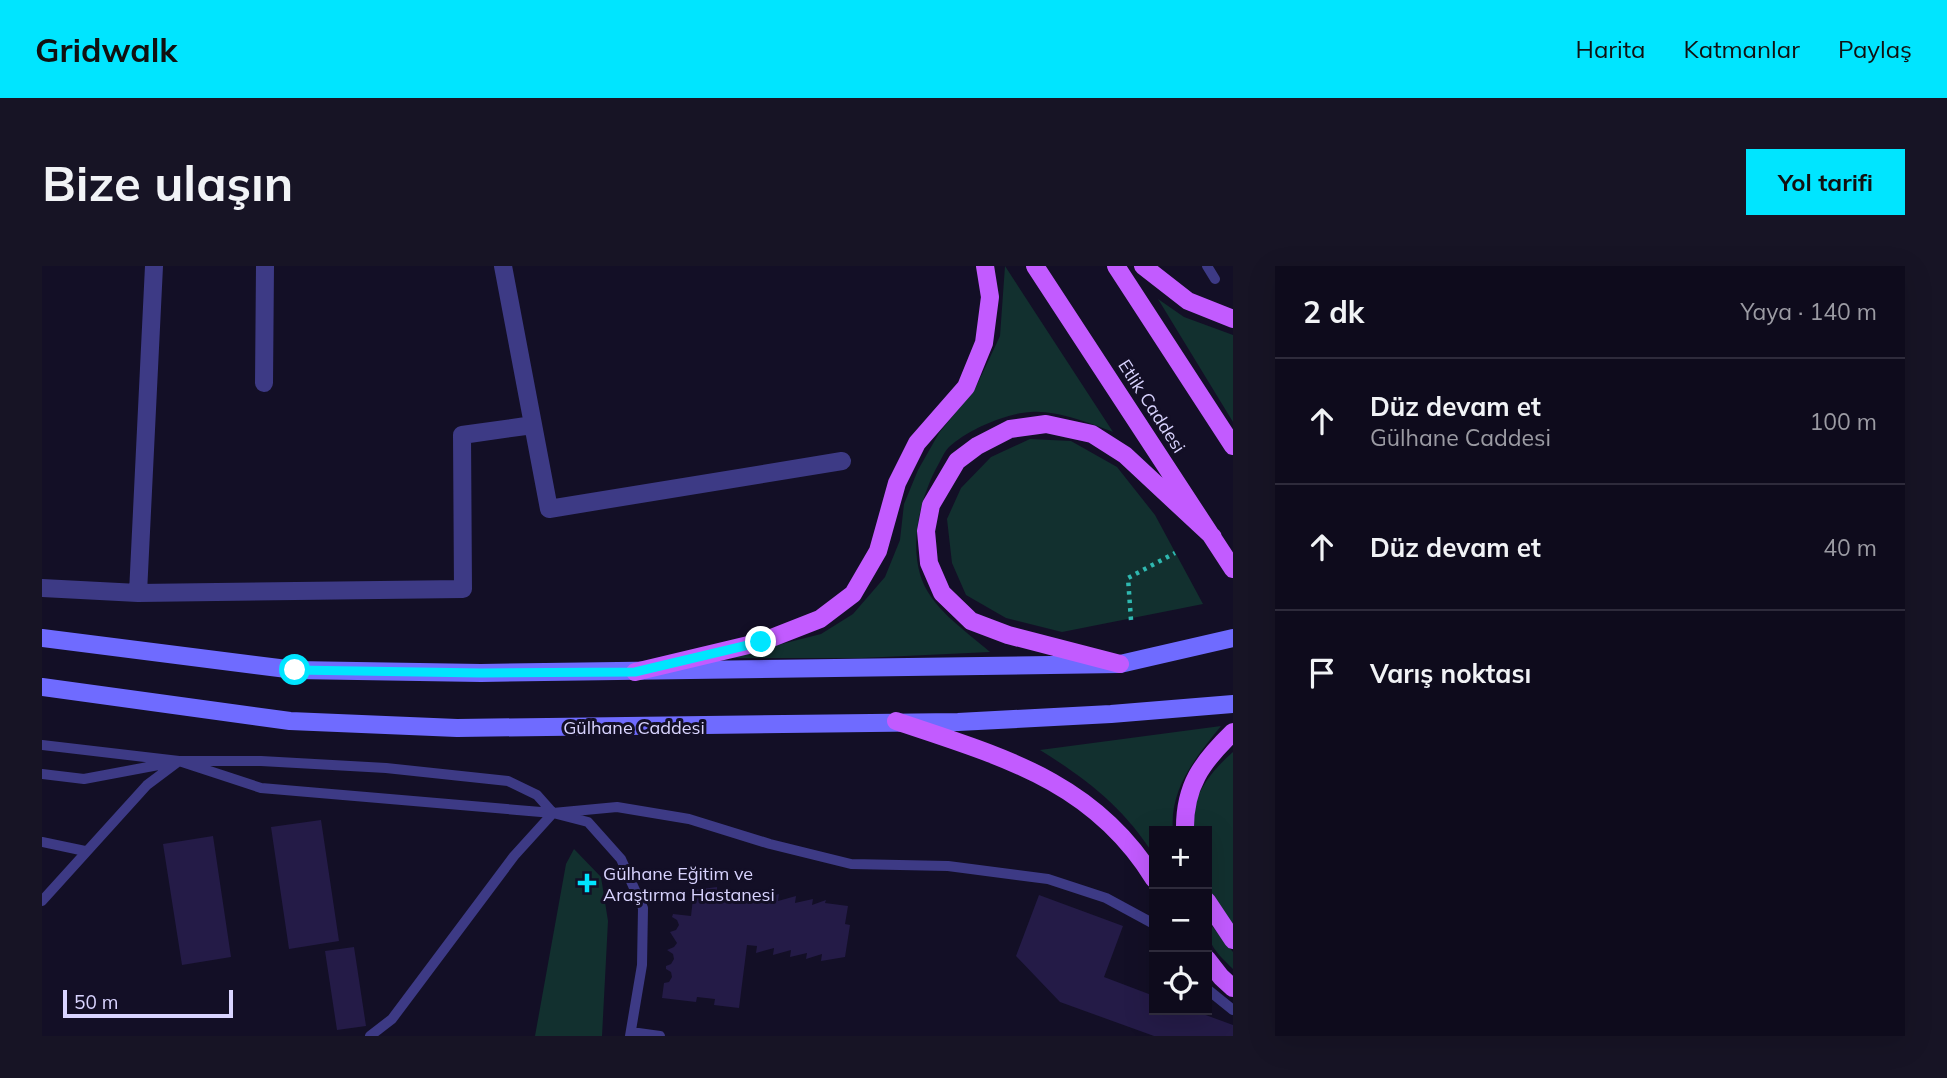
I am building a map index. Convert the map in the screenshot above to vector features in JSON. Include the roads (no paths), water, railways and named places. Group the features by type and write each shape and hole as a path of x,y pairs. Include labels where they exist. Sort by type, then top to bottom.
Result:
{"main road":[{"path":"635,672 761,642 820,620 853,594 878,551 897,483 917,443 966,387 984,343 990,297 985,266"},
{"name":"Etlik Caddesi","path":"1035,266 1233,569"},
{"path":"1116,266 1233,446"},
{"path":"1143,266 1188,300 1233,320"},
{"path":"1120,664 1044,646 971,621 942,593 929,562 926,531 931,505 957,461 977,446 1010,429 1046,424 1092,434 1125,455 1213,537"},
{"path":"42,638 295,670 481,673 1120,664 1233,638"},
{"name":"Gülhane Caddesi","path":"42,687 290,720 457,729 958,722 1231,704"},
{"path":"896,721 999,757 1070,791 1107,821 1149,871"},
{"path":"1185,826 1193,782 1201,766 1232,733"},
{"path":"1212,908 1233,940"},
{"path":"1212,965 1233,988"}],"street":[{"path":"138,593 154,266"},
{"path":"264,383 265,266"},
{"path":"503,266 549,509 842,461"},
{"path":"42,588 138,593 463,589 462,435 533,425"}],"lane":[{"path":"1208,266 1215,279"},
{"path":"42,745 179,761 261,761 386,768 508,781 537,795 553,813"},
{"path":"42,901 147,785 179,761"},
{"path":"42,774 84,779 179,761 261,788 553,813 587,822 621,859 643,908 642,965 631,1034 660,1036"},
{"path":"370,1036 393,1019 514,856 553,813 617,807 689,820 769,844 851,864 948,866 1048,879 1105,898 1149,921"},
{"path":"42,842 85,851"},
{"path":"1212,993 1233,1010"}],"place":[{"name":"Gülhane Eğitim ve Araştırma Hastanesi","path":"587,883"}]}
